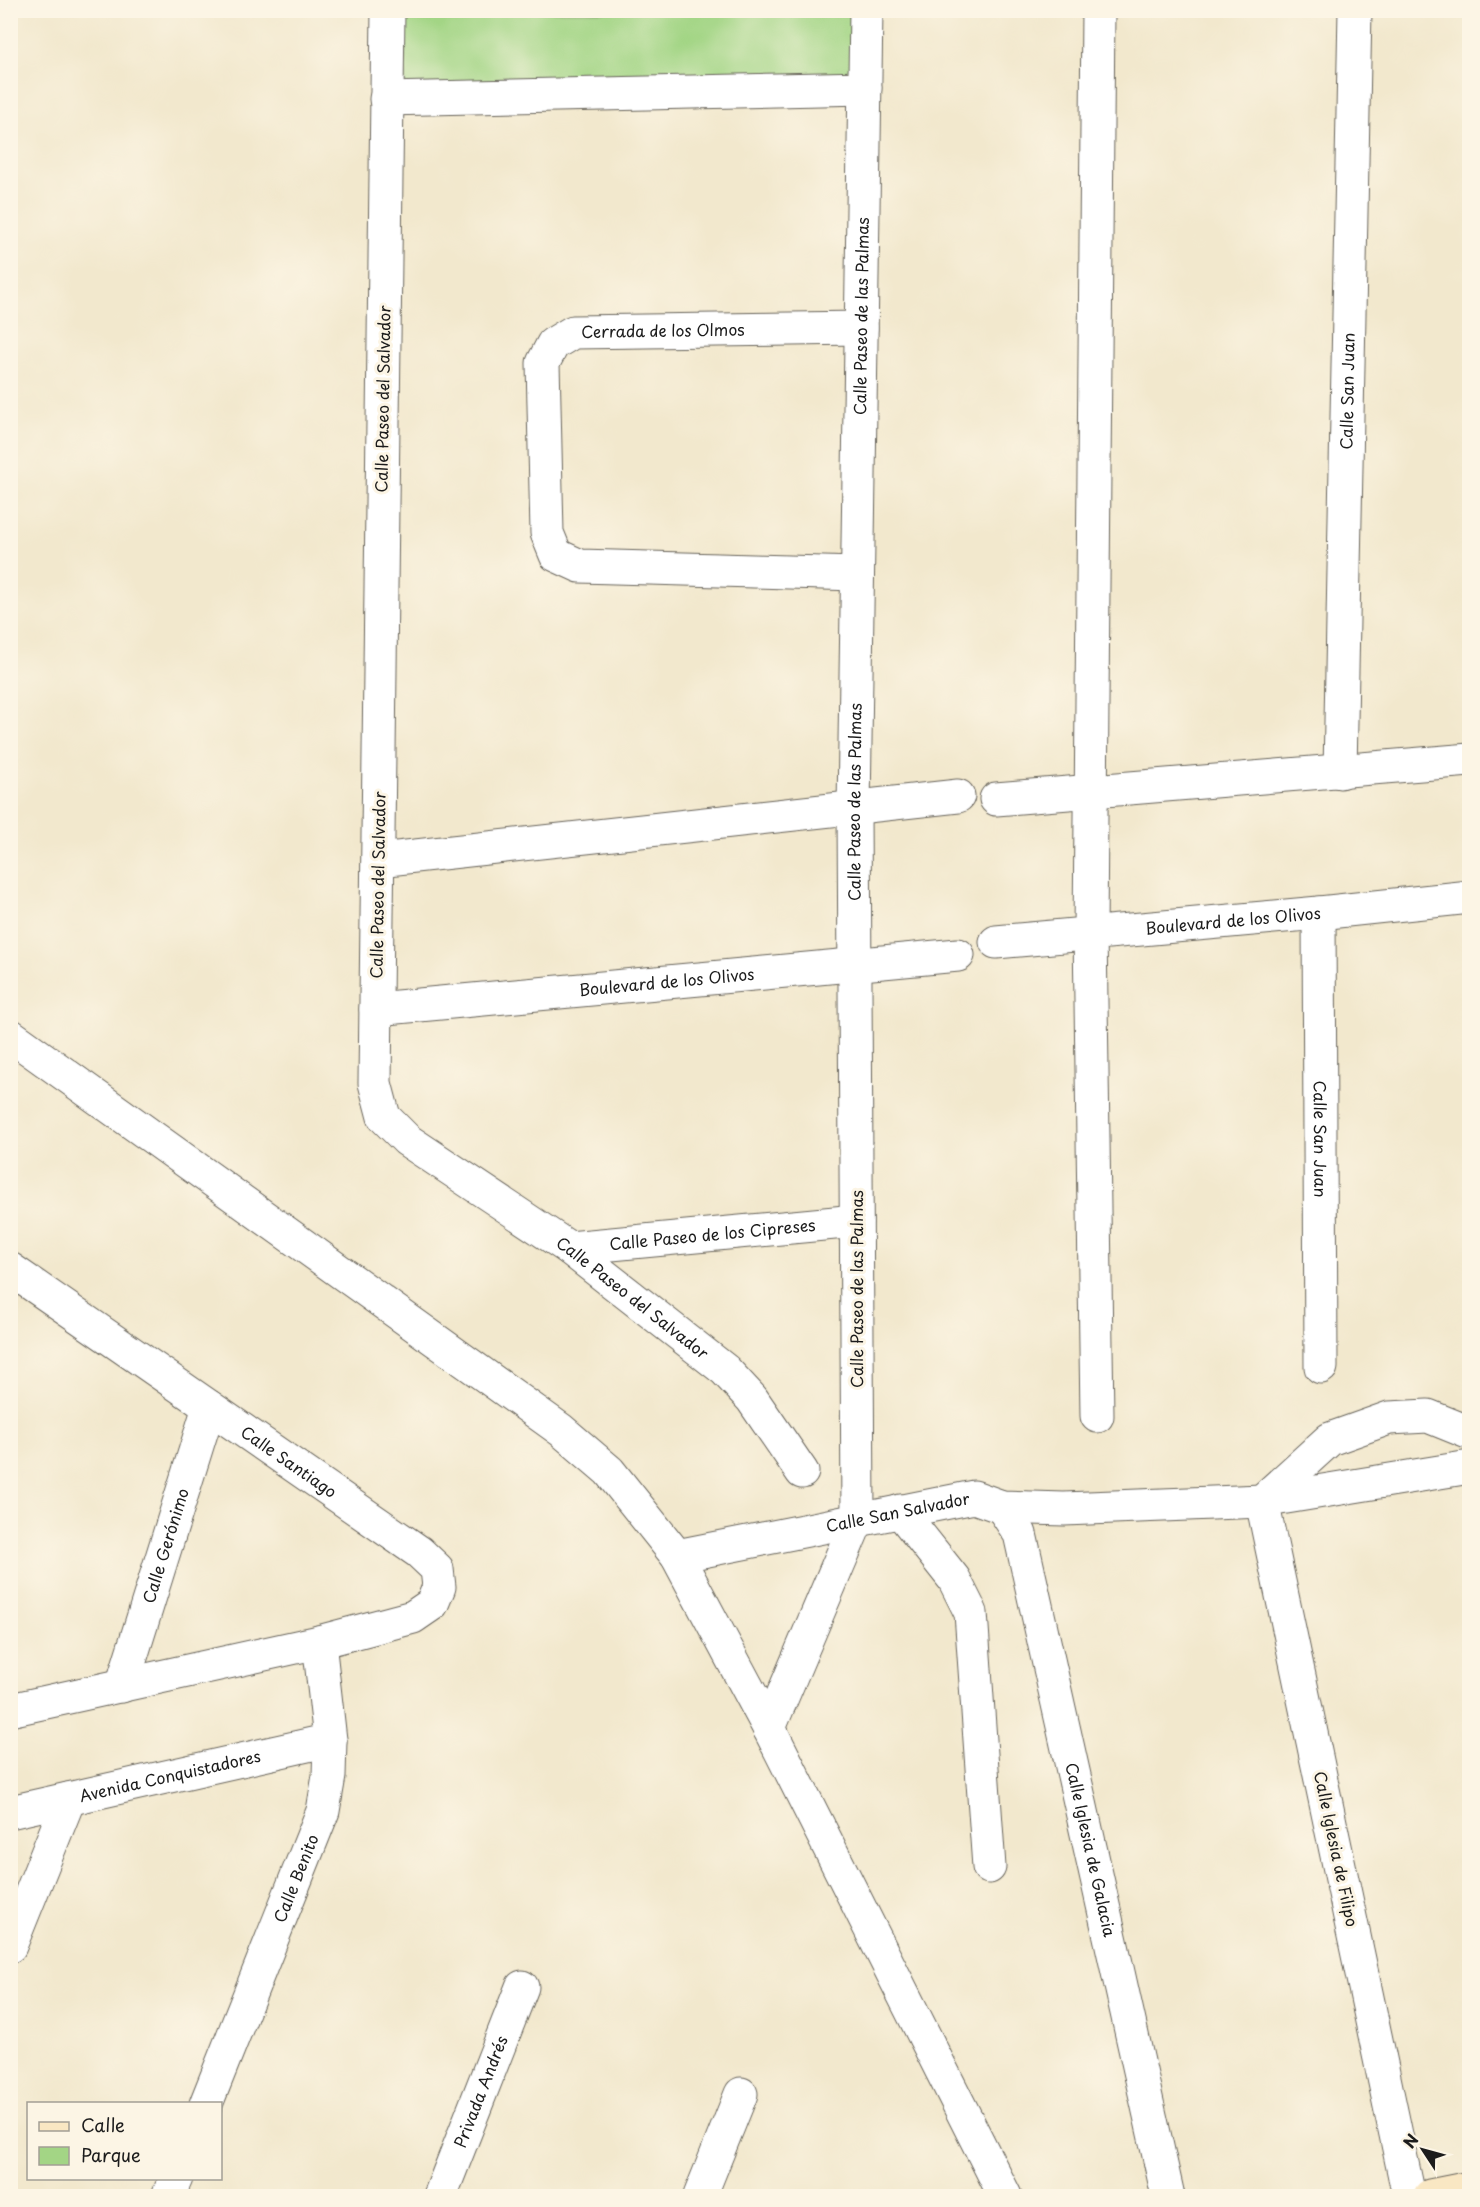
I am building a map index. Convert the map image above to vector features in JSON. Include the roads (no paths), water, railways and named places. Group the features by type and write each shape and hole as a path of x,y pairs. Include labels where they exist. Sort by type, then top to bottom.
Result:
{"main road":[{"path":"1430,2196 1470,2188"}],"street":[{"name":"Calle Paseo del Salvador","path":"388,10 375,1083 384,1116 407,1140 568,1248 725,1370 752,1399 802,1472"},
{"name":"Calle Paseo de las Palmas","path":"858,1518 854,809 866,10"},
{"path":"1097,1416 1090,932 1098,10"},
{"name":"Calle San Juan","path":"1340,772 1355,10"},
{"path":"386,99 865,88"},
{"name":"Cerrada de los Olmos","path":"857,574 580,566 556,555 547,533 543,363 553,344 573,332 861,328"},
{"path":"996,799 1470,760"},
{"path":"379,860 958,796"},
{"name":"Boulevard de los Olivos","path":"996,942 1090,932 1319,914 1470,897"},
{"name":"Calle San Juan","path":"1319,914 1321,1367"},
{"name":"Boulevard de los Olivos","path":"376,1009 958,955"},
{"path":"10,1035 561,1430 609,1471 677,1556 769,1728 1005,2196"},
{"name":"Calle Paseo de los Cipreses","path":"568,1248 856,1221"},
{"name":"Calle Santiago","path":"10,1269 419,1552 437,1569 439,1587 432,1604 413,1617 319,1642"},
{"name":"Calle Gerónimo","path":"122,1686 209,1407"},
{"path":"1263,1501 1330,1439 1389,1418 1428,1416 1470,1433"},
{"name":"Calle San Salvador","path":"677,1556 858,1518 974,1497 1002,1507 1064,1509 1263,1501 1470,1467"},
{"name":"Calle Iglesia de Filipo","path":"1263,1501 1409,2196"},
{"name":"Calle Iglesia de Galacia","path":"1002,1507 1020,1534 1168,2196"},
{"path":"900,1511 954,1579 971,1613 989,1867"},
{"path":"769,1728 858,1518"},
{"path":"10,1710 319,1642"},
{"name":"Calle Benito","path":"206,2102 323,1811 329,1776 330,1740 319,1642"},
{"name":"Avenida Conquistadores","path":"10,1812 330,1740"},
{"path":"10,1946 69,1798"},
{"name":"Privada Andrés","path":"440,2196 522,1987"},
{"path":"700,2196 741,2094"},
{"path":"168,2196 175,2180"}]}
